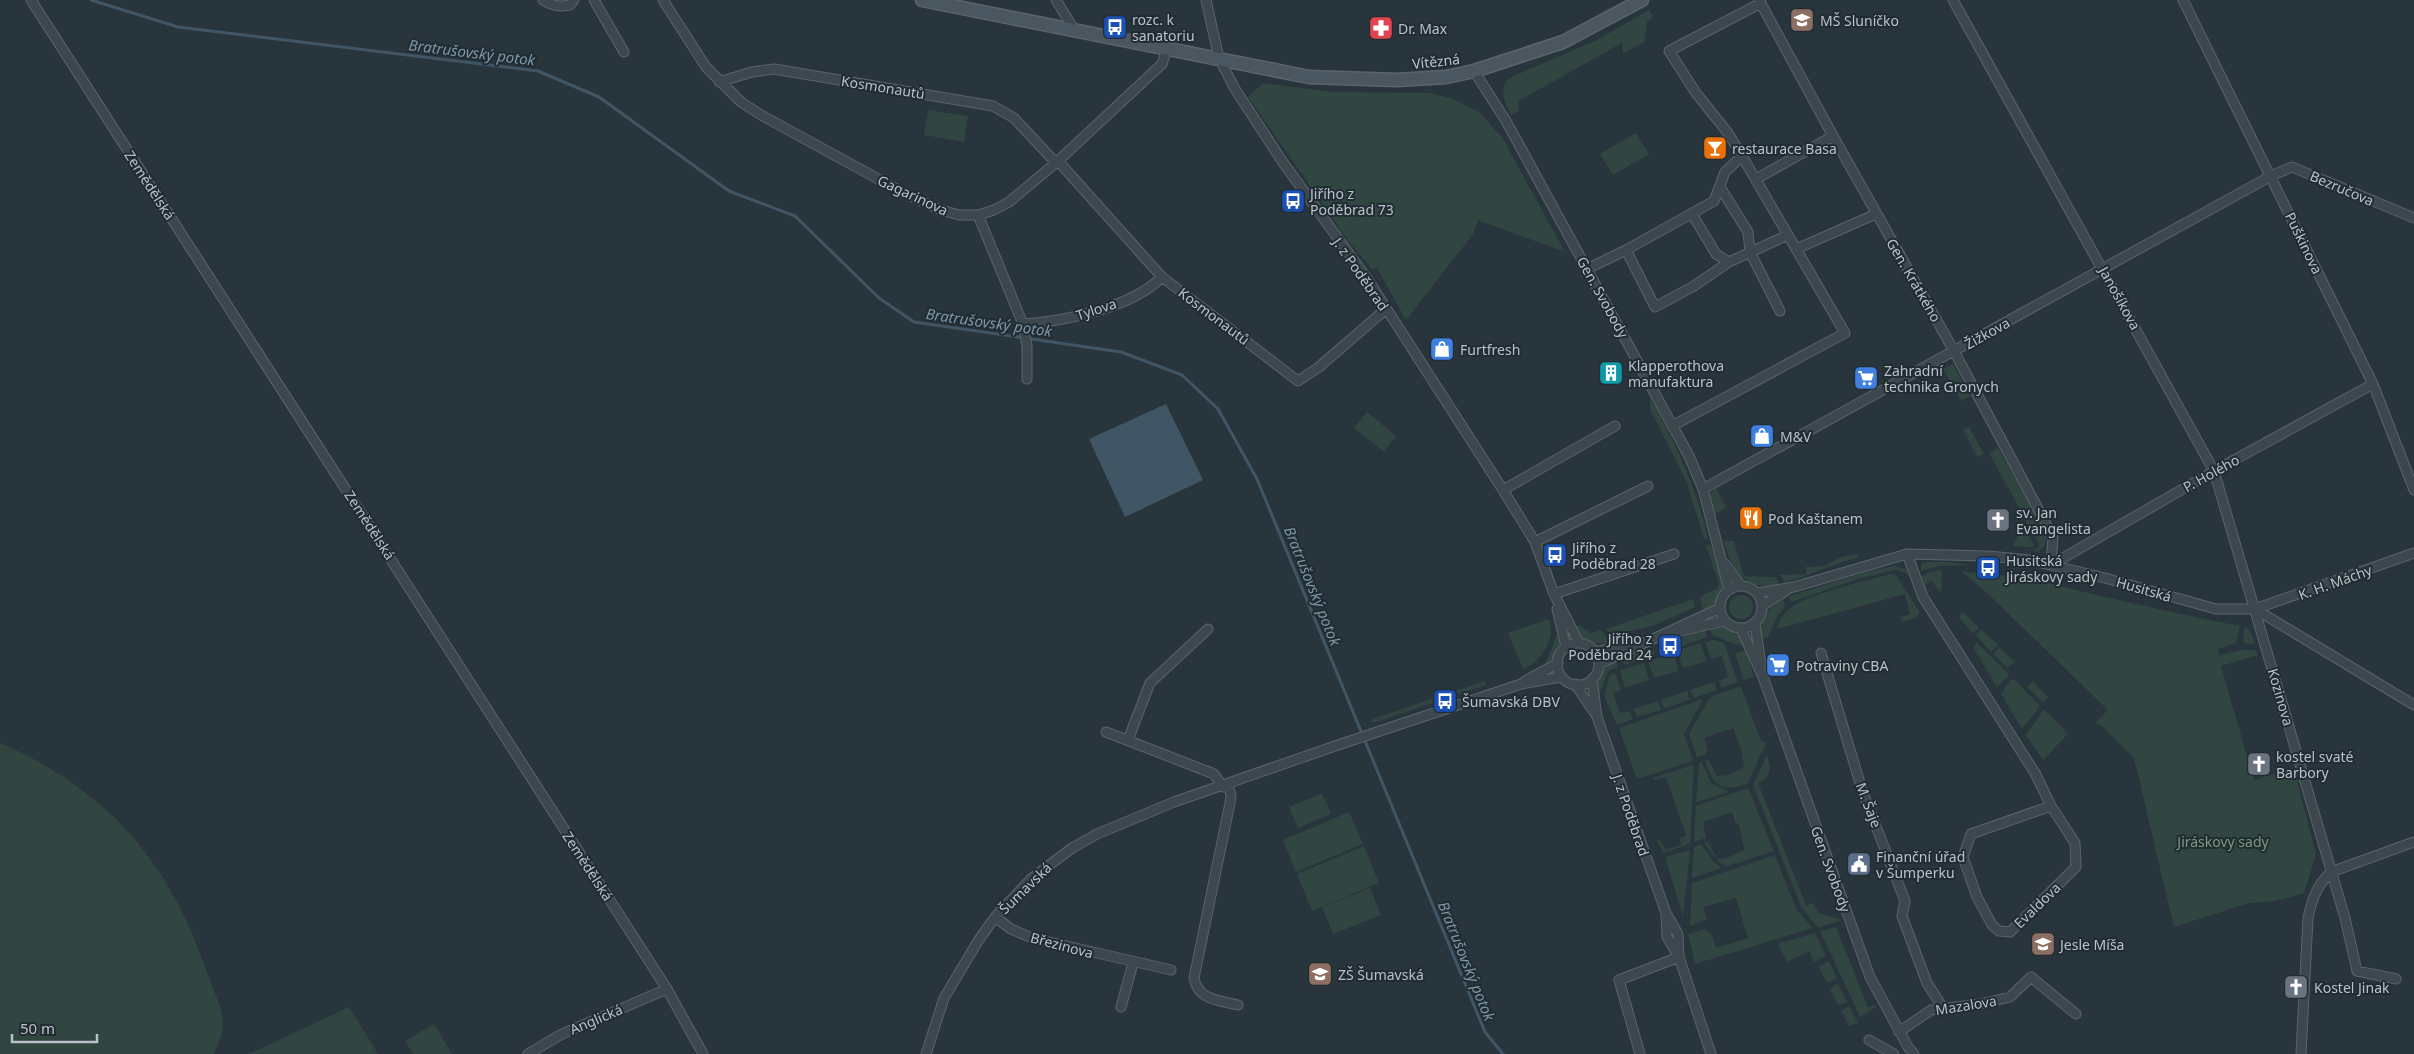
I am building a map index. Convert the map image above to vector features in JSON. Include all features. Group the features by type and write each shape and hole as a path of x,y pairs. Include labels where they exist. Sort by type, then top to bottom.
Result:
{"main road":[{"name":"Vítězná","path":"922,0 1309,77 1397,80 1446,77 1474,71 1563,42 1642,0"}],"street":[{"name":"Zemědělská","path":"31,0 667,989 703,1054"},
{"path":"543,0 552,5 562,7 570,5 574,0"},
{"path":"594,0 624,52"},
{"name":"Gagarinova","path":"664,0 706,67 719,82 761,115 902,192 942,210 959,215 978,215 1010,202 1057,162 1162,64 1167,49"},
{"path":"1056,0 1075,31"},
{"name":"J. z Poděbrad","path":"1206,0 1219,58 1235,89 1282,161 1368,280 1503,490 1535,542 1554,594 1578,643"},
{"name":"Janošíkova","path":"1953,0 2214,471 2255,609"},
{"name":"Puškinova","path":"2183,0 2374,384 2414,490"},
{"path":"1672,426 1845,333 1728,133 1696,93 1669,51 1760,1"},
{"name":"Gen. Krátkého","path":"1760,1 1832,136 1954,351 2053,536 2051,565"},
{"name":"Kosmonautů","path":"719,82 752,72 774,69 993,106 1014,118 1162,277 1298,381 1319,367 1386,309"},
{"name":"Gen. Svobody","path":"1474,71 1506,122 1689,456 1703,489 1714,539 1722,560 1729,590"},
{"path":"1756,179 1832,136"},
{"path":"1587,269 1626,250 1714,201 1725,172 1742,156"},
{"name":"Bezručova","path":"2271,176 2292,167 2414,218"},
{"name":"Žižkova","path":"1703,489 2271,176"},
{"path":"1720,187 1748,232 1750,252 1780,311"},
{"path":"1692,214 1716,254 1729,262"},
{"path":"1796,249 1876,214"},
{"path":"978,215 1024,328 1027,346 1027,379"},
{"path":"1626,250 1655,307 1694,286 1729,262 1788,235"},
{"name":"Tylova","path":"1024,328 1054,322 1118,302 1153,286 1162,277"},
{"name":"P. Holého","path":"2051,565 2214,471 2374,384"},
{"path":"1503,490 1615,426"},
{"path":"1535,542 1648,486"},
{"name":"K. H. Máchy","path":"2255,609 2414,553"},
{"path":"1554,594 1674,554"},
{"name":"Husitská","path":"1757,594 1794,587 1907,554 1988,556 2051,565 2216,609 2255,609"},
{"name":"Evaldova","path":"1907,554 1923,597 2035,773 2051,806 2075,843 2076,867 2010,932 1999,931 1992,925 1977,898 1963,857 1971,834 2051,806"},
{"name":"Gen. Svobody","path":"1722,560 1741,586 1757,594"},
{"path":"1741,586 1729,590 1721,601 1720,608 1724,621 1730,626 1741,629 1755,624"},
{"name":"Husitská","path":"1762,605 1794,587"},
{"name":"J. z Poděbrad","path":"1554,594 1566,647"},
{"path":"1757,594 1762,605"},
{"name":"Gen. Svobody","path":"1762,605 1762,612 1755,624 1763,677"},
{"path":"1575,684 1592,679 1599,664 1720,608"},
{"path":"2255,609 2414,705"},
{"name":"Kozinova","path":"2255,609 2331,872 2357,971 2396,979"},
{"path":"1595,652 1724,621"},
{"path":"1128,740 1150,684 1208,629"},
{"name":"Gen. Svobody","path":"1741,629 1763,677 1870,977 1914,1054"},
{"path":"1562,677 1558,663 1559,657 1566,647 1578,643 1591,647 1599,664"},
{"name":"M. Šaje","path":"1821,653 1863,793 1906,901 1902,916 1927,983 1943,1008"},
{"name":"Šumavská","path":"1521,684 1558,663"},
{"name":"J. z Poděbrad","path":"1562,677 1575,684 1597,717"},
{"name":"Šumavská","path":"926,1054 944,998 957,974 995,917 1031,879 1080,843 1174,802 1226,786 1357,739 1521,684 1562,677"},
{"name":"J. z Poděbrad","path":"1592,679 1597,717 1666,913 1667,937 1679,957 1711,1054"},
{"path":"1106,732 1214,774 1226,786 1231,795 1194,978 1196,986 1206,997 1238,1005"},
{"path":"2301,1054 2308,918 2312,897 2322,881 2331,872 2414,842"},
{"name":"Březinova","path":"995,917 1011,929 1032,938 1132,963 1171,970"},
{"path":"1640,1054 1619,980 1679,957"},
{"path":"1122,1007 1132,963"},
{"name":"Mazalova","path":"1900,1032 1931,1010 1982,1004 2010,997 2031,977 2076,1014"},
{"name":"Anglická","path":"528,1054 562,1034 667,989"},
{"path":"1869,1040 1894,1054"}],"green space":[{"path":"1649,10 1653,16 1647,22 1644,42 1623,54 1622,43 1518,101 1519,111 1511,115 1503,91 1509,78 1597,40"},
{"path":"1263,83 1332,92 1428,93 1451,98 1479,112 1502,137 1565,252 1478,220 1473,234 1406,320 1377,268 1372,269 1349,242 1248,97"},
{"path":"928,110 968,116 964,142 924,135"},
{"path":"1636,133 1649,154 1613,175 1600,154"},
{"path":"1953,364 1970,396 1961,401 1943,369"},
{"path":"1650,397 1668,431 1691,483 1708,539 1704,539 1687,483 1650,409"},
{"path":"1367,412 1396,436 1384,452 1354,428"},
{"path":"1969,427 1984,454 1977,457 1963,430"},
{"path":"1998,448 2046,534 2045,545 2036,552 2033,552 2039,547 2039,544 1989,453"},
{"path":"1716,488 1726,508 1715,514 1710,495"},
{"path":"2025,529 2034,545 2031,547 2013,546 2018,535"},
{"path":"1724,541 1734,541 1744,576 1774,577 1778,580 1778,585 1766,586 1756,584 1741,576 1731,561"},
{"path":"1706,545 1711,545 1724,584 1714,605 1703,611 1700,598 1704,594 1717,589 1719,584"},
{"path":"1857,554 1859,556 1785,583 1780,575 1806,574 1806,567 1824,566 1841,557"},
{"path":"1927,562 1972,565 1939,566 1921,571 1921,564"},
{"path":"1895,566 1905,569 1909,574 1895,570 1861,578 1791,602 1789,596 1870,571"},
{"path":"1941,570 1941,593 1931,580 1925,585 1922,577 1929,572"},
{"name":"Jiráskovy sady","path":"1962,572 1997,574 2030,580 2240,626 2236,643 2218,649 2219,655 2241,650 2255,650 2258,655 2221,666 2254,780 2294,768 2316,855 2304,893 2276,901 2249,903 2174,927 2134,758 2102,726 2095,723 2108,710 1986,592"},
{"path":"1892,574 1897,576 1920,613 1915,618 1903,622 1901,617 1910,614 1905,594 1777,629 1785,613 1797,603 1838,588"},
{"path":"1741,595 1750,598 1753,607 1750,616 1741,619 1732,616 1729,607 1732,598"},
{"path":"1693,599 1695,607 1655,625 1611,636 1606,629"},
{"path":"1784,599 1785,607 1778,615 1768,637 1761,639 1761,627 1765,615 1773,606"},
{"path":"1963,612 1979,628 1973,634 1959,617"},
{"path":"1549,619 1551,631 1546,648 1534,663 1523,669 1508,633"},
{"path":"1579,625 1591,633 1602,630 1609,643 1593,643 1584,639 1575,627"},
{"path":"1716,626 1733,631 1744,644 1736,645 1712,635 1710,628"},
{"path":"2244,627 2248,628 2255,642 2253,644 2243,643"},
{"path":"1704,629 1708,637 1676,648 1674,644 1687,633"},
{"path":"1981,629 1998,645 1991,652 1976,635"},
{"path":"1557,634 1559,646 1552,659 1545,665"},
{"path":"1713,640 1722,642 1725,645 1738,682 1721,688 1719,681 1728,677 1722,656 1711,659 1705,642"},
{"path":"1700,643 1707,661 1683,668 1677,651"},
{"path":"1977,643 2008,673 2008,677 1997,687 1973,647"},
{"path":"1999,647 2015,662 2008,668 1993,654"},
{"path":"1654,650 1654,655 1624,665 1622,658 1624,656"},
{"path":"1746,650 1754,677 1744,680 1735,654"},
{"path":"1666,655 1668,659 1675,657 1679,671 1654,678 1648,662"},
{"path":"1616,661 1618,667 1608,671 1599,695 1598,684 1603,670"},
{"path":"1644,663 1649,680 1625,688 1620,670"},
{"path":"1615,673 1621,690 1613,693 1620,713 1629,711 1633,719 1617,725 1604,696 1610,675"},
{"path":"2011,679 2015,680 2040,706 2022,729 2001,694"},
{"path":"1485,681 1486,685 1373,723 1372,719"},
{"path":"2033,681 2048,697 2043,702 2027,687"},
{"path":"1714,682 1717,690 1694,698 1690,690"},
{"path":"1741,686 1760,739 1766,743 1748,783 1732,787 1720,786 1712,777 1705,761 1709,760 1717,776 1728,775 1745,767 1741,755 1743,754 1733,728 1704,738 1708,751 1706,754 1697,757 1689,734 1710,697"},
{"path":"1687,691 1690,700 1664,708 1661,700"},
{"path":"1703,699 1684,734 1693,761 1637,779 1619,728"},
{"path":"1658,701 1661,710 1637,717 1634,709"},
{"path":"2044,709 2068,734 2043,760 2026,735"},
{"path":"0,743 37,761 70,781 100,804 127,830 150,859 171,891 189,926 221,1009 223,1029 214,1054 0,1054"},
{"path":"1767,755 1770,767 1767,778 1758,783 1806,905 1813,903 1819,913 1842,920 1818,928 1801,907 1753,785"},
{"path":"1702,762 1711,783 1729,792 1696,802 1699,763"},
{"path":"1693,765 1690,844 1663,853 1657,840 1660,840 1666,850 1681,845 1680,838 1686,835 1666,777 1654,780 1653,778"},
{"path":"1748,788 1774,851 1726,867 1718,861 1704,843 1708,842 1717,859 1727,858 1745,850 1738,823 1736,824 1732,812 1703,822 1706,838 1694,842 1696,806"},
{"path":"1322,793 1331,814 1298,828 1289,807"},
{"path":"1349,812 1363,844 1296,872 1283,840"},
{"path":"1701,844 1715,863 1722,868 1692,878 1694,847"},
{"path":"1364,846 1379,883 1312,911 1297,874"},
{"path":"1690,850 1683,917 1665,857"},
{"path":"1775,855 1796,909 1813,928 1695,964 1688,934 1706,929 1712,935 1716,948 1748,938 1736,898 1703,907 1707,919 1690,926 1692,883"},
{"path":"1370,888 1381,915 1333,934 1322,907"},
{"path":"1836,927 1868,1007 1876,1005 1876,1007 1860,1017 1820,931"},
{"path":"1815,933 1826,956 1814,962 1809,951 1788,962 1777,944"},
{"path":"1829,961 1837,978 1827,983 1818,967"},
{"path":"1838,984 1847,1002 1839,1005 1829,989"},
{"path":"1849,1006 1858,1023 1849,1026 1841,1011"},
{"path":"349,1007 378,1054 249,1054"},
{"path":"434,1024 452,1054 413,1054 405,1041"}],"water":[{"path":"1166,404 1203,480 1125,517 1089,439"}],"waterway":[{"name":"Bratrušovský potok","path":"91,0 178,27 538,71 599,97 729,191 795,216 879,298 914,322 1121,352 1182,375 1218,409 1257,479 1485,1032 1503,1054"}],"place":[{"name":"MŠ Sluníčko","path":"1802,20"},
{"name":"rozc. k sanatoriu","path":"1115,27"},
{"name":"Dr. Max","path":"1381,28"},
{"name":"restaurace Basa","path":"1715,148"},
{"name":"Jiřího z Poděbrad 73","path":"1293,201"},
{"name":"Furtfresh","path":"1442,349"},
{"name":"Klapperothova manufaktura","path":"1611,373"},
{"name":"Zahradní technika Gronych","path":"1866,378"},
{"name":"M&V","path":"1762,436"},
{"name":"Pod Kaštanem","path":"1751,518"},
{"name":"sv. Jan Evangelista","path":"1998,520"},
{"name":"Jiřího z Poděbrad 28","path":"1555,555"},
{"name":"Husitská Jiráskovy sady","path":"1988,568"},
{"name":"Jiřího z Poděbrad 24","path":"1670,646"},
{"name":"Potraviny CBA","path":"1778,665"},
{"name":"Šumavská DBV","path":"1445,701"},
{"name":"kostel svaté Barbory","path":"2259,764"},
{"name":"Finanční úřad v Šumperku","path":"1859,864"},
{"name":"Jesle Míša","path":"2043,944"},
{"name":"ZŠ Šumavská","path":"1320,974"},
{"name":"Kostel Jinak","path":"2296,987"}]}
